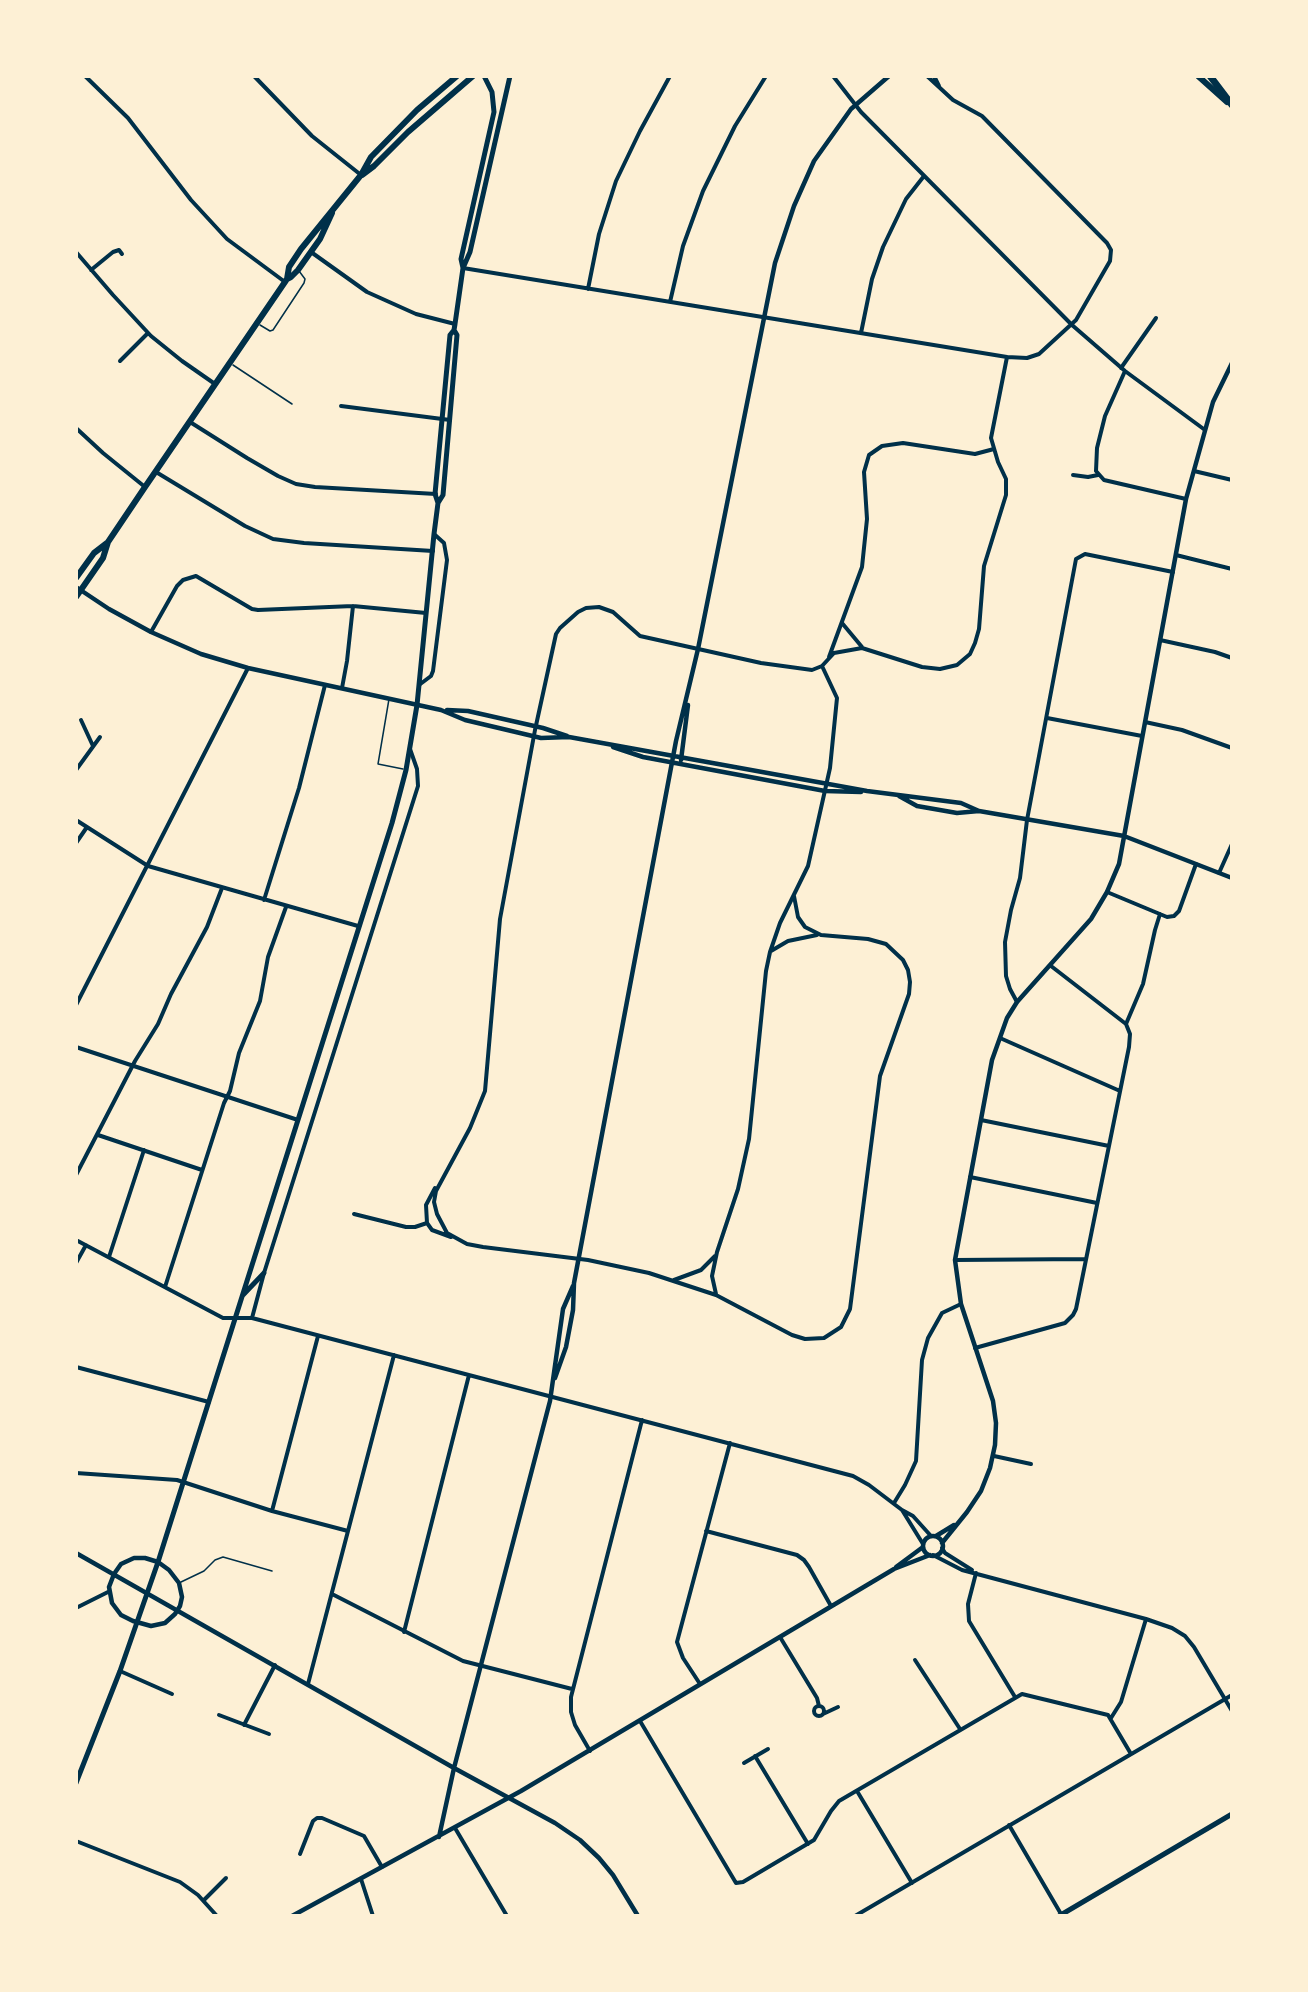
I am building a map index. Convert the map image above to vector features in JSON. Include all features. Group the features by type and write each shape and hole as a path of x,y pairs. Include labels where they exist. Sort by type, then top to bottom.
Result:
{"highway":[{"path":"1210,76 1232,105"}],"main road":[{"path":"76,597 79,588 103,558 108,542 286,280 289,267 317,226 332,213 379,147 446,81 457,76"},
{"path":"361,175 374,166 408,132 473,76"},
{"path":"463,268 461,259 494,112 492,92 484,76"},
{"path":"438,503 435,494 450,335 454,327 463,268 470,252 510,76"},
{"path":"1198,76 1232,105"},
{"path":"444,101 449,90 446,81"},
{"path":"286,280 298,270 311,252 323,234 332,213"},
{"path":"76,1783 148,1593 392,823 406,770 417,705 438,503 443,495 457,335 454,327"},
{"path":"76,578 94,553 108,542"},
{"path":"242,1296 264,1273"},
{"path":"1060,1915 1232,1814"}],"street":[{"path":"254,76 312,136 361,175"},
{"path":"588,289 600,234 616,181 670,76"},
{"path":"670,302 680,254 703,191 735,126 766,76"},
{"path":"832,76 855,105 1072,325 1123,369 1205,430"},
{"path":"439,1837 480,1666 555,1378 566,1347 573,1310 578,1259 673,756 698,649 780,243 801,188 825,144 855,105 890,76"},
{"path":"463,268 1007,357 1027,358 1039,354 1072,325 1110,261 1109,246 982,116 953,100 927,76"},
{"path":"934,76 939,87"},
{"path":"88,78 128,118 191,200 227,239 286,280"},
{"path":"861,333 872,279 880,254 906,199 924,176"},
{"path":"91,270 113,252 119,250 122,254"},
{"path":"76,252 148,333 215,384"},
{"path":"311,252 367,292 416,314 454,327"},
{"path":"1156,318 1123,369 1101,432 1095,464 1098,475 1104,480 1186,499"},
{"path":"120,362 148,333"},
{"path":"828,657 842,651 862,648 922,667 940,669 957,665 970,654 979,629 984,566 1006,495 1007,485 994,449 992,430 1007,357"},
{"path":"292,1916 510,1798 894,1569 939,1553 981,1491 994,1456 995,1412 990,1390 961,1304 956,1260 990,1070 999,1037 1017,1002 1091,919 1107,892 1119,864 1186,499 1213,402 1232,363"},
{"path":"341,406 450,420"},
{"path":"190,422 247,458 296,484 443,495"},
{"path":"76,428 145,487"},
{"path":"770,952 793,939 821,935 868,939 886,944 903,960 910,982 909,994 884,1062 877,1091 850,1309 845,1321 833,1334 818,1340 805,1339 792,1335 716,1295 673,1280 578,1259 483,1247 436,1232 427,1223 426,1205 471,1128 485,1091 500,920 535,731 556,634 564,622 578,612 594,607 606,609 613,612 640,636 806,670 817,669 828,657 859,578 864,555 867,519 864,472 869,455 882,446 903,443 975,453 994,449"},
{"path":"1193,471 1232,480"},
{"path":"156,472 244,526 273,539 432,551"},
{"path":"1073,475 1088,477 1098,475"},
{"path":"419,685 433,671 447,560 444,543 434,534"},
{"path":"1017,1002 1007,983 1004,957 1007,927 1020,878 1027,820 1076,559 1080,555 1092,555 1173,572"},
{"path":"1176,555 1232,569"},
{"path":"151,632 177,586 189,577 196,576 252,609 258,610 353,606 426,613"},
{"path":"79,588 109,609 151,632 201,654 248,668 441,710 468,711 535,731 569,737"},
{"path":"342,688 353,606"},
{"path":"842,623 862,648"},
{"path":"1159,639 1232,658"},
{"path":"716,1295 712,1276 717,1252 738,1189 749,1139 766,971 770,952 780,923 808,866 827,782 838,705 833,685 822,666"},
{"path":"76,1005 248,668"},
{"path":"264,900 302,778 325,684"},
{"path":"684,765 681,757 689,691"},
{"path":"441,710 465,720 827,782 867,791 961,803 979,812"},
{"path":"1047,718 1142,736"},
{"path":"81,720 93,747"},
{"path":"1144,722 1182,730 1232,748"},
{"path":"76,770 100,737"},
{"path":"611,745 634,755 825,791 867,791"},
{"path":"252,1318 264,1273 418,786 417,769 410,748"},
{"path":"897,795 917,806 957,813 979,812 1124,836 1232,878"},
{"path":"76,820 148,866 358,926"},
{"path":"76,843 87,827"},
{"path":"1219,873 1232,844"},
{"path":"1107,892 1171,917 1177,914 1196,864"},
{"path":"76,1175 133,1065 158,1024 169,998 207,927 222,888"},
{"path":"794,896 800,922 810,931 821,935"},
{"path":"165,1287 227,1097 239,1053 260,1001 268,957 286,907"},
{"path":"1126,1024 1143,984 1160,914"},
{"path":"975,1348 1055,1326 1070,1319 1076,1309 1129,1047 1130,1034 1126,1024 1051,966"},
{"path":"999,1037 1120,1091"},
{"path":"76,1047 298,1120"},
{"path":"981,1120 1109,1146"},
{"path":"98,1135 202,1170"},
{"path":"110,1257 144,1150"},
{"path":"442,1177 434,1202 441,1223 454,1238"},
{"path":"970,1177 1097,1203"},
{"path":"354,1214 406,1227 416,1227 427,1223"},
{"path":"76,1240 220,1316 252,1318 853,1476 913,1516 942,1546 945,1553 976,1573"},
{"path":"76,1263 86,1245"},
{"path":"673,1280 702,1270 717,1252"},
{"path":"956,1260 1086,1259"},
{"path":"555,1378 557,1345 563,1309 574,1283"},
{"path":"894,1503 916,1461 920,1378 925,1348 942,1313 961,1304"},
{"path":"272,1511 318,1336"},
{"path":"308,1684 394,1355"},
{"path":"76,1367 209,1402"},
{"path":"404,1632 469,1375"},
{"path":"590,1751 572,1718 570,1704 572,1689 642,1420"},
{"path":"700,1684 679,1649 678,1642 730,1443"},
{"path":"994,1456 1031,1464"},
{"path":"76,1473 170,1479 272,1511 348,1531"},
{"path":"902,1510 925,1552 962,1570 1172,1628 1190,1641 1232,1711"},
{"path":"894,1569 923,1546 925,1539 959,1522"},
{"path":"706,1531 797,1556 804,1560 831,1606"},
{"path":"76,1553 454,1768 555,1822 600,1858 638,1916"},
{"path":"134,1558 145,1558 158,1562 169,1570 179,1583 182,1597 178,1610 169,1620 160,1625 137,1623 118,1612 112,1603 108,1592 114,1574 121,1564 134,1558"},
{"path":"976,1573 968,1604 969,1621 1014,1697"},
{"path":"76,1608 108,1592"},
{"path":"332,1594 463,1661 572,1689"},
{"path":"1111,1718 1121,1702 1146,1619"},
{"path":"780,1637 817,1698 819,1706 824,1710 822,1714"},
{"path":"915,1660 960,1730"},
{"path":"244,1725 275,1665"},
{"path":"120,1671 172,1694"},
{"path":"640,1721 736,1883 743,1882 808,1844 817,1837 835,1806 857,1791 1022,1694 1098,1712 1111,1718 1131,1754"},
{"path":"855,1916 1232,1695"},
{"path":"819,1706 814,1708 814,1713 818,1716 838,1707"},
{"path":"219,1715 268,1734"},
{"path":"744,1763 768,1749"},
{"path":"755,1756 808,1844"},
{"path":"857,1791 912,1883"},
{"path":"300,1854 313,1821 322,1818 364,1836 382,1868"},
{"path":"1009,1825 1060,1915"},
{"path":"455,1828 507,1916"},
{"path":"76,1841 173,1879 204,1900 217,1916"},
{"path":"204,1900 226,1878"},
{"path":"361,1879 373,1916"}],"lane":[{"path":"257,322 270,331 273,330 304,283 305,279 298,270"},
{"path":"230,362 292,404"},
{"path":"389,698 378,764 406,770"},
{"path":"179,1583 204,1571 215,1560 223,1557 272,1571"}]}
